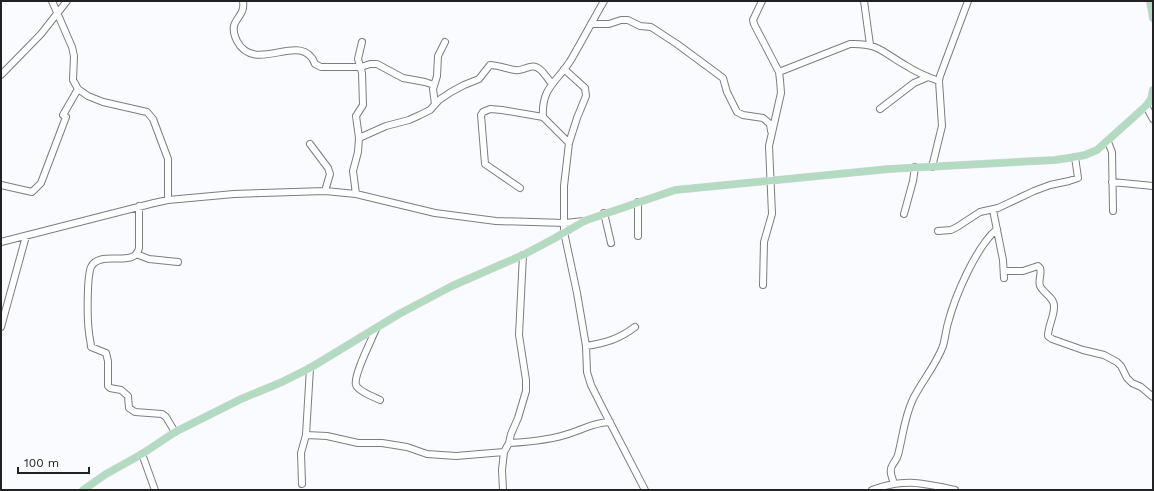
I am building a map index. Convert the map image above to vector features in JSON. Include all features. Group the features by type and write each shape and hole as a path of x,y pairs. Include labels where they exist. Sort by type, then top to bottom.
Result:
{"main road":[{"path":"1150,1 1153,18"},
{"path":"84,490 106,474 142,454 175,432 241,399 282,382 310,368 452,286 523,255 584,220 675,190 915,167 1075,158 1097,150 1108,142 1146,106 1151,99 1153,90"}],"street":[{"path":"52,1 72,47 74,56 73,80 78,88 96,100 143,110 153,119 168,159 168,200"},
{"path":"1,75 41,34 67,1"},
{"path":"244,1 244,7 233,27 238,42 247,52 253,55 297,50 308,53 313,57 315,64 321,67 361,67 370,64 377,64 403,78 434,85"},
{"path":"543,117 544,102 552,84 571,60 604,1"},
{"path":"762,1 753,20 779,72 781,93 769,146 772,214 764,242 763,285"},
{"path":"864,1 870,45"},
{"path":"932,167 942,126 939,81 968,1"},
{"path":"591,24 609,24 622,20 628,20 640,26 651,27 723,78 727,92 737,112 743,115 763,118 770,124 772,135"},
{"path":"356,194 353,171 358,152 359,138 356,116 363,105 361,67 358,59 362,42"},
{"path":"435,104 434,85 437,76 438,56 445,42"},
{"path":"779,72 850,44 863,44 870,45 885,52 904,65 939,81"},
{"path":"359,138 386,126 409,120 430,110 439,100 464,85 479,79 490,65 519,71 531,66 535,67 540,69 552,84"},
{"path":"564,69 585,88 586,92 586,96 569,143 564,186 564,232 577,292 586,346 587,372 591,385 645,490"},
{"path":"880,109 914,83 928,77"},
{"path":"1,185 32,192 41,183 65,116 78,88"},
{"path":"1146,106 1153,119"},
{"path":"520,188 485,164 481,115 486,109 514,111 543,117 569,143"},
{"path":"1108,142 1112,152 1113,211"},
{"path":"310,144 328,168 330,174 325,191"},
{"path":"938,231 951,230 980,212 993,210 1050,185 1078,178 1075,158"},
{"path":"904,214 913,181 915,167"},
{"path":"1112,182 1153,186"},
{"path":"1,242 139,206 168,200 248,193 325,191 356,194 435,213 496,221 565,223 584,220"},
{"path":"638,202 638,236"},
{"path":"139,206 139,248 136,254 122,258 97,260 92,266 89,279 89,332 91,347 106,353 108,361 108,386 110,388 121,390 128,396 129,408 135,412 162,414 166,416 175,432"},
{"path":"993,210 1005,271 1004,278"},
{"path":"604,213 611,243"},
{"path":"894,483 891,471 892,466 898,456 903,426 912,400 939,355 943,345 947,324 958,293 985,241 997,229"},
{"path":"1,327 26,236"},
{"path":"136,254 149,259 178,262"},
{"path":"503,490 502,470 504,452 509,443 526,391 526,380 519,335 523,255"},
{"path":"1005,271 1023,271 1038,266 1041,270 1039,281 1040,286 1051,298 1054,307 1048,336 1052,339 1083,350 1104,355 1117,362 1132,383 1141,387 1153,397"},
{"path":"586,346 599,344 623,336 635,327"},
{"path":"376,329 355,383 359,390 380,400"},
{"path":"302,484 301,453 306,435 310,368"},
{"path":"509,443 545,439 571,433 601,422 610,422"},
{"path":"306,435 327,436 358,443 382,442 407,446 427,454 456,456 504,452"},
{"path":"142,454 155,490"},
{"path":"872,490 894,483 912,482 956,490"}]}
